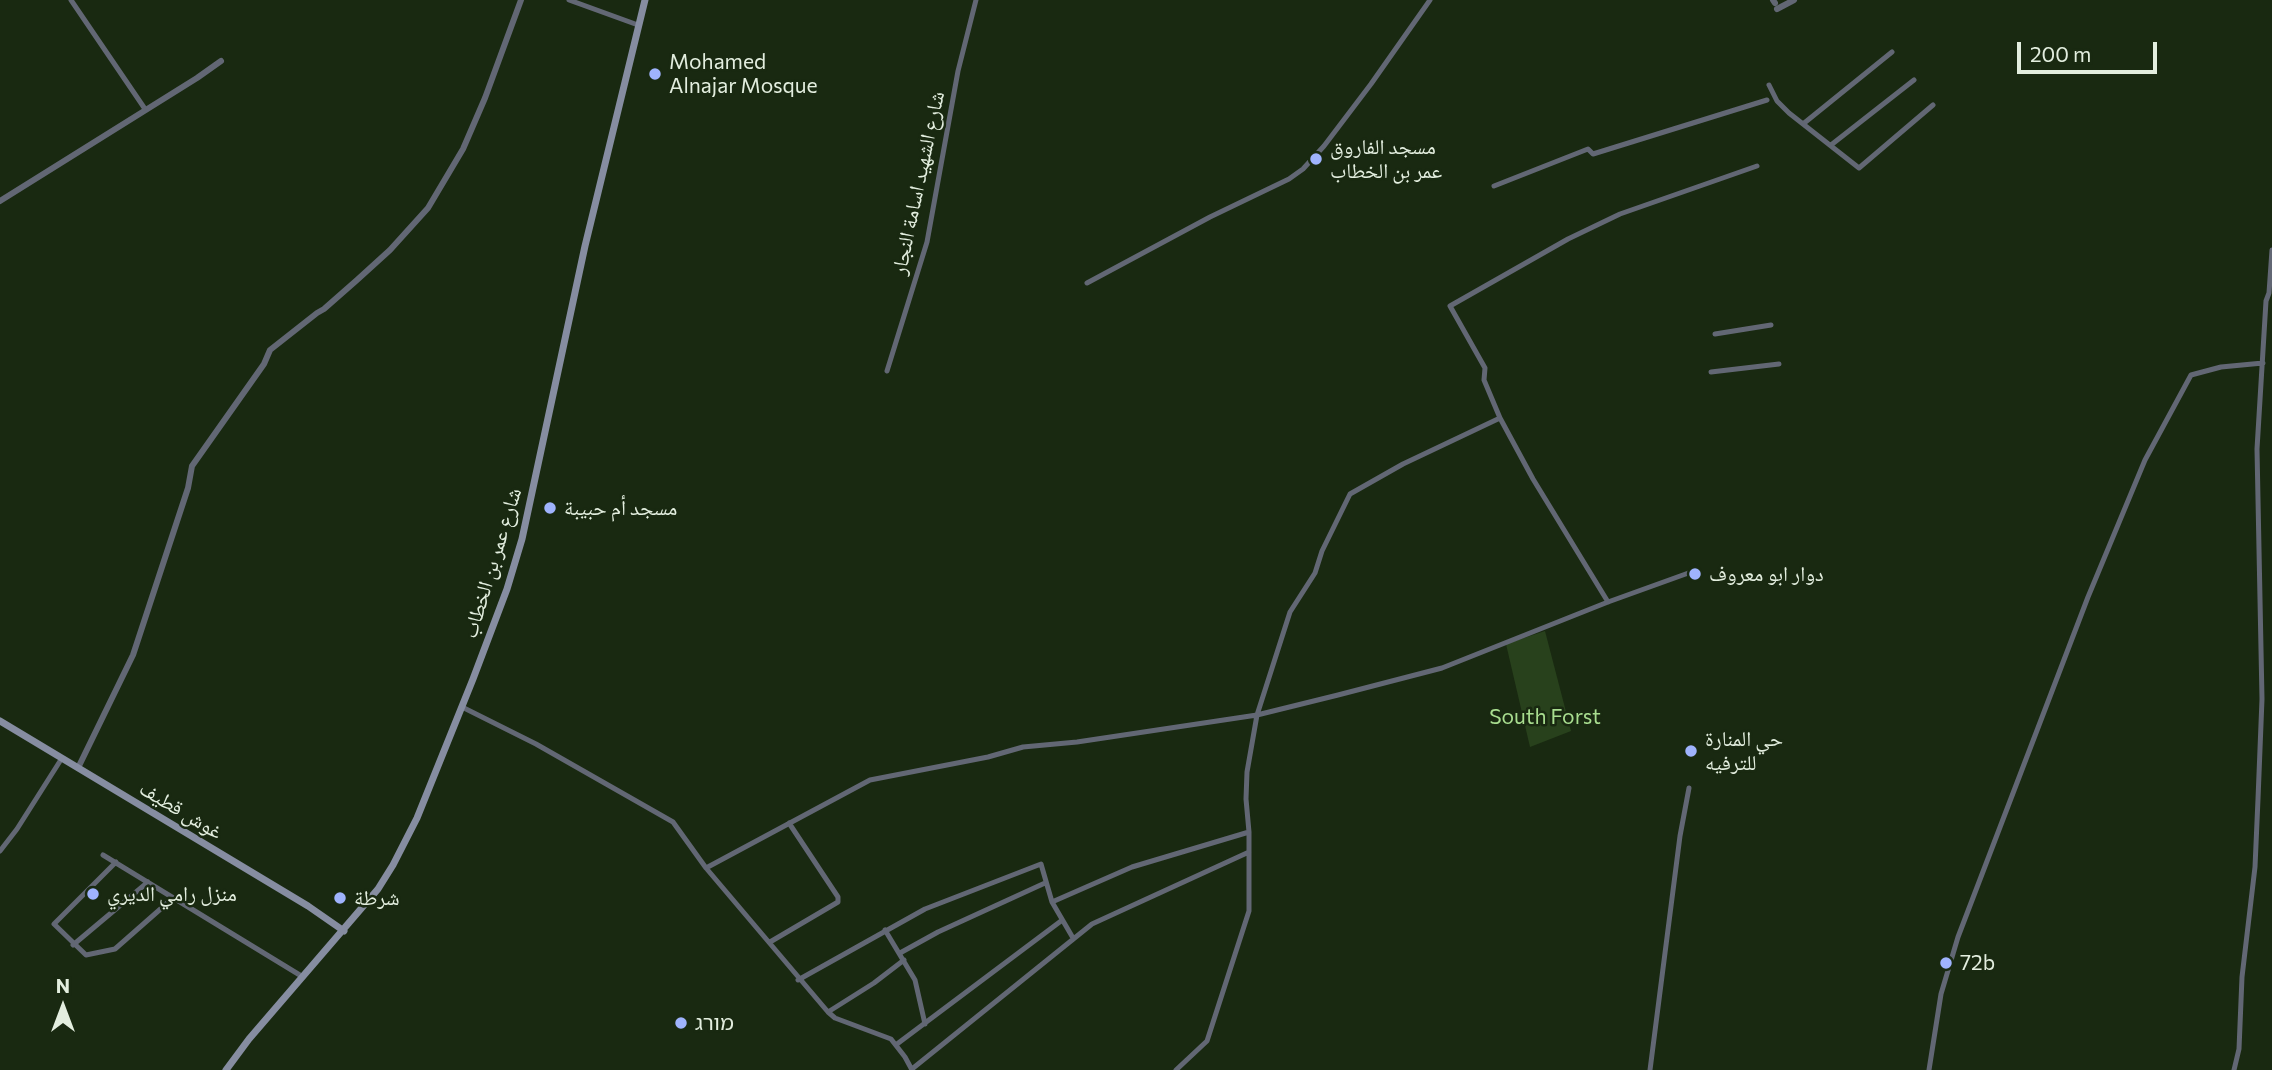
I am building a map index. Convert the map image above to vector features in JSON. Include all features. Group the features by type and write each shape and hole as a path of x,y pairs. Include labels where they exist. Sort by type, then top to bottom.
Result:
{"main road":[{"name":"شارع عمر بن الخطاب","path":"226,1070 249,1039 378,889 407,840 462,707 507,589 522,539 585,246 645,0"},
{"name":"غوش قطيف","path":"0,721 308,906 344,931"}],"street":[{"path":"71,0 145,109"},
{"path":"78,768 133,655 188,488 192,466 264,365 271,349 324,309 390,250 428,208 463,149 521,0"},
{"path":"569,0 638,25"},
{"name":"شارع الشهيد اسامة النجار","path":"887,371 927,242 958,71 976,0"},
{"path":"1087,283 1289,179 1303,169 1324,146 1430,0"},
{"path":"1775,4 1794,0"},
{"path":"1803,124 1892,52"},
{"path":"0,191 2,200 221,61"},
{"path":"1831,145 1914,80"},
{"path":"1769,85 1777,102 1859,168 1933,106"},
{"path":"1494,186 1588,149 1593,154 1767,100"},
{"path":"1608,602 1548,505 1500,418 1484,380 1485,368 1450,306 1568,239 1620,214 1757,166"},
{"path":"2234,1070 2239,1049 2242,977 2255,867 2262,690 2257,449 2266,301 2271,293 2272,250"},
{"path":"1715,334 1771,325"},
{"path":"1929,1070 1941,995 1958,937 2088,597 2145,460 2191,375 2221,367 2263,363"},
{"path":"1711,372 1779,364"},
{"path":"1175,1070 1207,1041 1249,911 1246,790 1257,715 1290,612 1314,573 1350,494 1403,464 1500,418"},
{"path":"706,868 870,780 988,757 1023,747 1077,742 1257,715 1442,668 1694,571"},
{"path":"462,707 536,744 673,822 706,868 770,942 798,980 828,1012 835,1018 891,1039 897,1044 912,1070 1092,924 1249,852"},
{"path":"0,851 24,819 62,758"},
{"path":"1650,1070 1680,836 1689,788"},
{"path":"770,942 838,902 838,897 789,823"},
{"path":"1052,902 1132,867 1249,832"},
{"path":"103,855 303,976"},
{"path":"116,862 54,924 86,955 115,949 173,898"},
{"path":"798,980 885,930 954,897 1041,864 1052,902 1073,938"},
{"path":"73,945 148,882"},
{"path":"900,953 938,932 1045,883"},
{"path":"897,1044 1061,921"},
{"path":"885,930 915,979 925,1024"},
{"path":"828,1012 904,960"}],"green space":[{"name":"South Forst","path":"1545,631 1571,731 1530,747 1506,644"}],"place":[{"name":"Mohamed Alnajar Mosque","path":"655,74"},
{"name":"مسجد الفاروق عمر بن الخطاب","path":"1316,159"},
{"name":"مسجد أم حبيبة","path":"550,508"},
{"name":"دوار ابو معروف","path":"1695,574"},
{"name":"حي المنارة للترفيه","path":"1691,751"},
{"name":"منزل رامي الديري","path":"93,894"},
{"name":"شرطة","path":"340,898"},
{"name":"72b","path":"1946,963"},
{"name":"מורג","path":"681,1023"}]}
